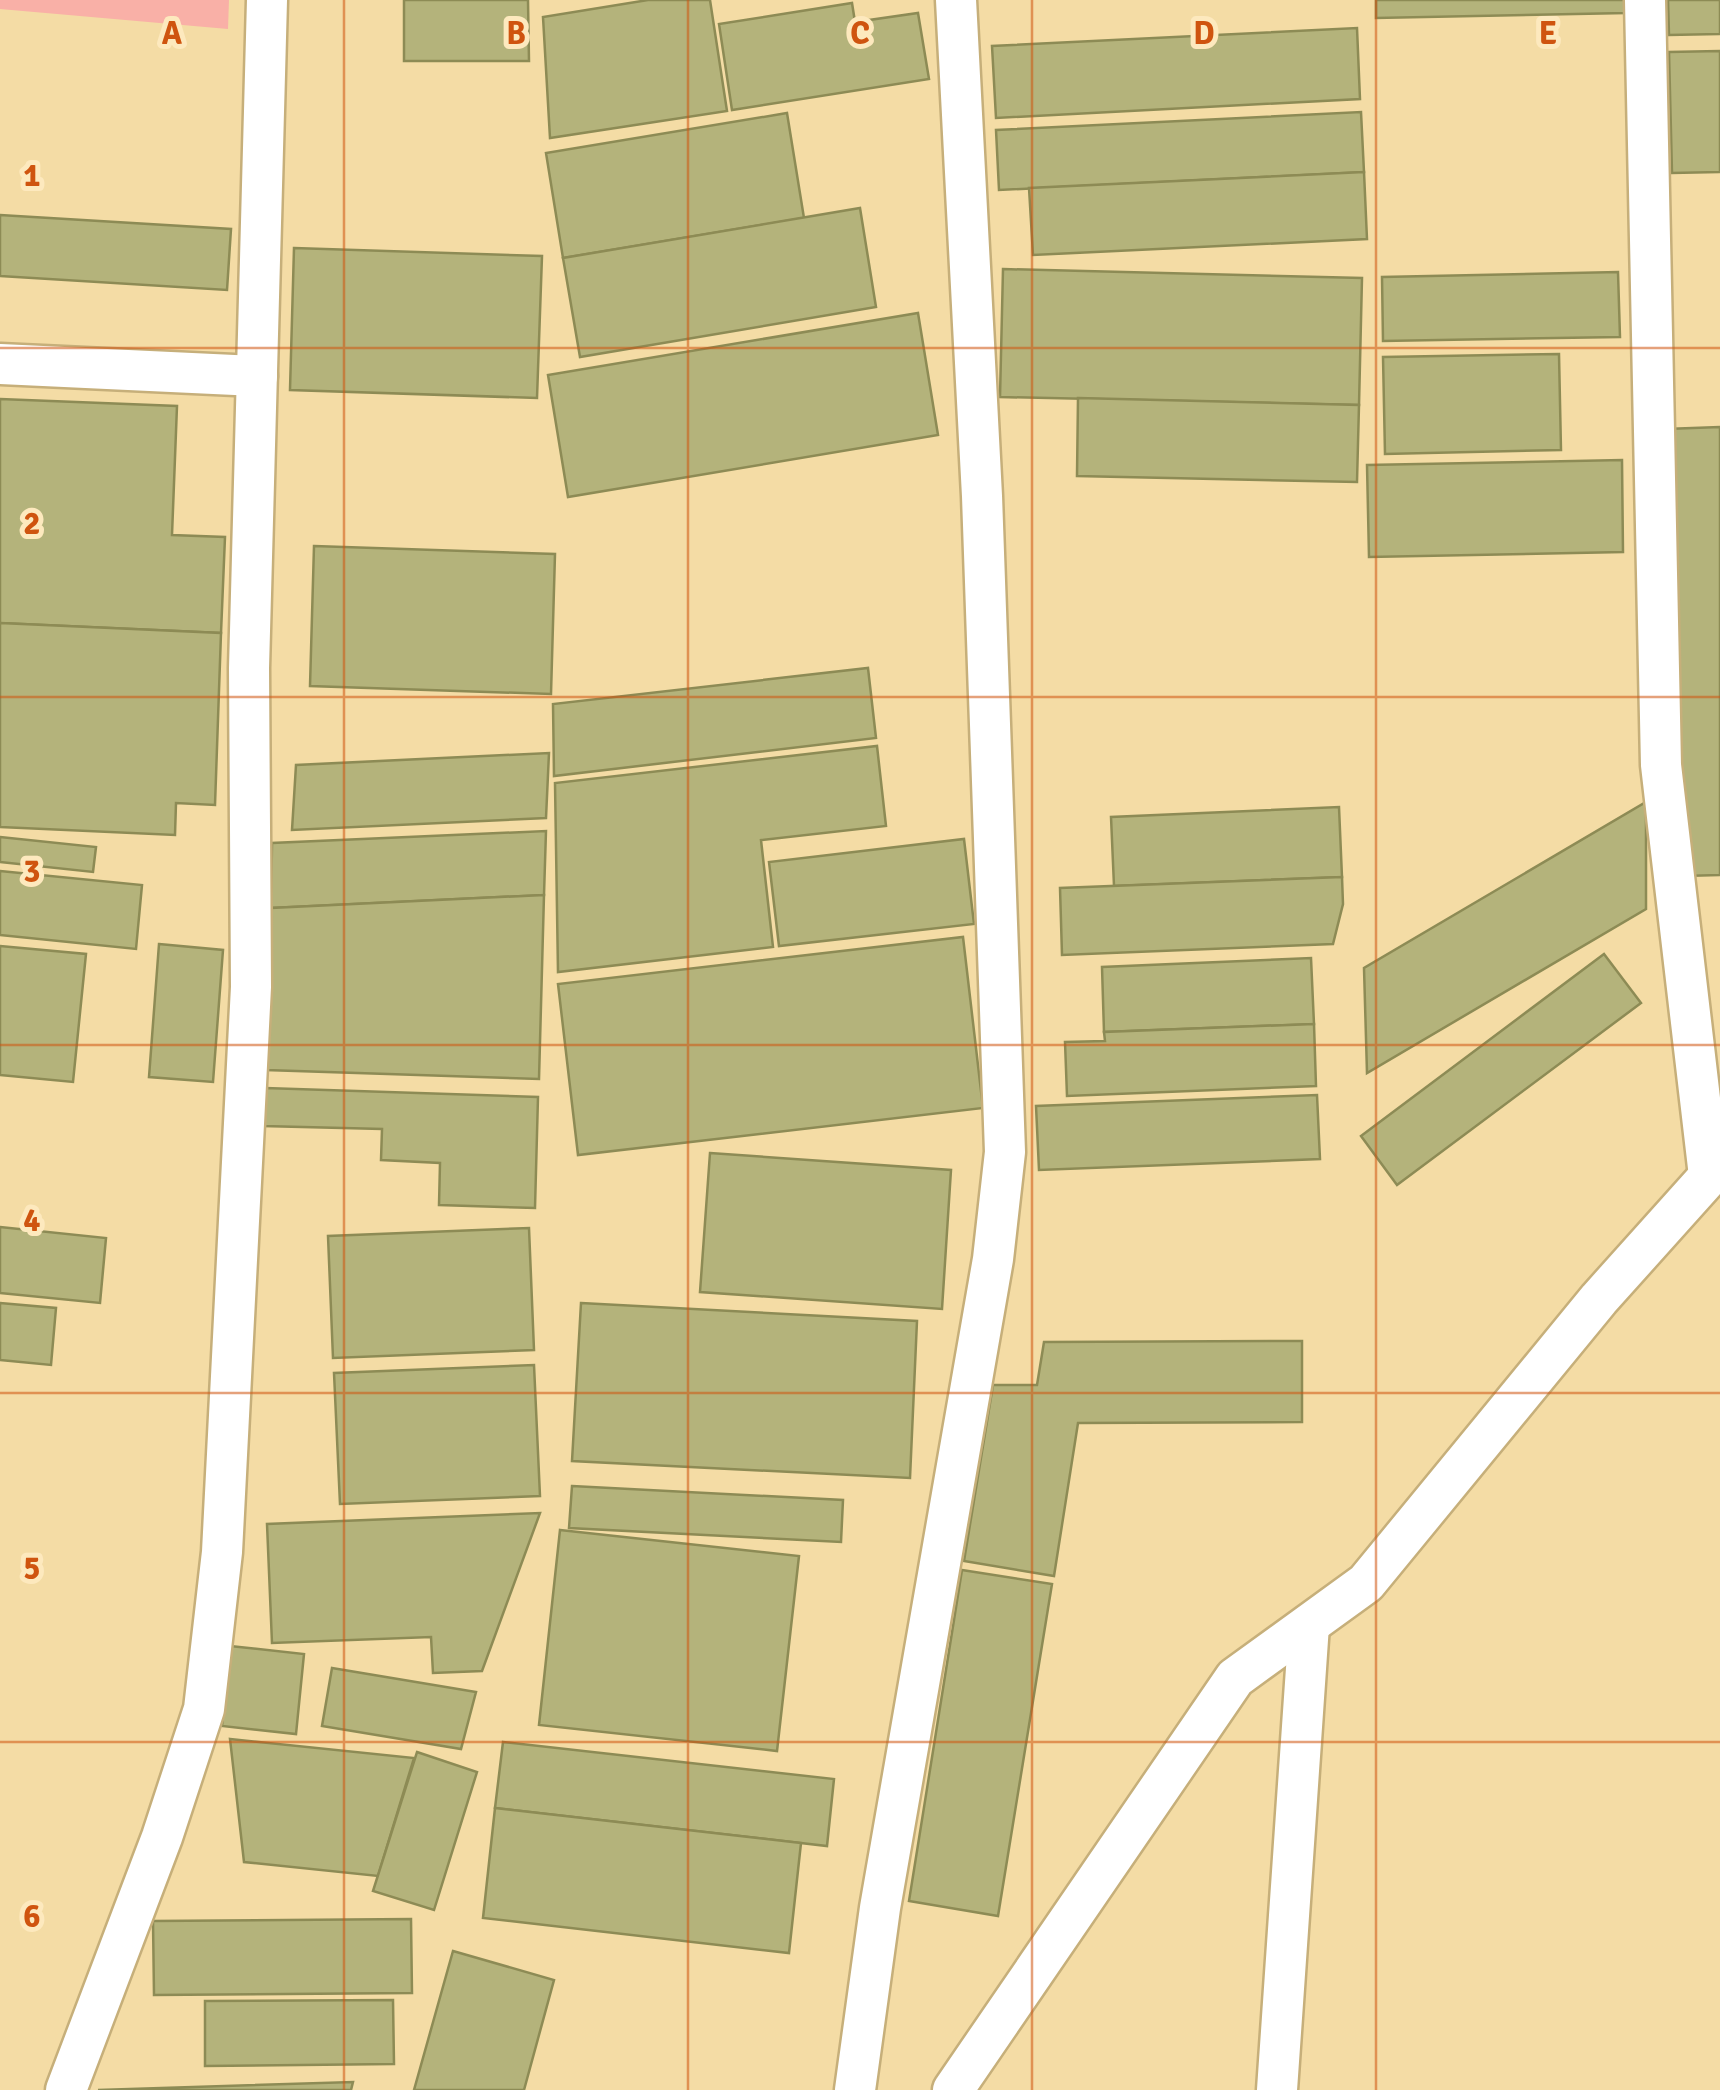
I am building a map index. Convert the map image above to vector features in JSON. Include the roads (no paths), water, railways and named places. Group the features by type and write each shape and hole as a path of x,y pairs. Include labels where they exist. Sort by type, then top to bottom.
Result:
{"street":[{"path":"66,2090 162,1837 204,1709 220,1572 251,987 248,668 267,0"},
{"path":"855,2090 880,1908 993,1260 1005,1152 982,496 956,0"},
{"path":"952,2090 1235,1678 1366,1583 1599,1299 1715,1170 1661,765 1645,0"},
{"path":"0,364 256,376"},
{"path":"1277,2090 1308,1625"}]}
